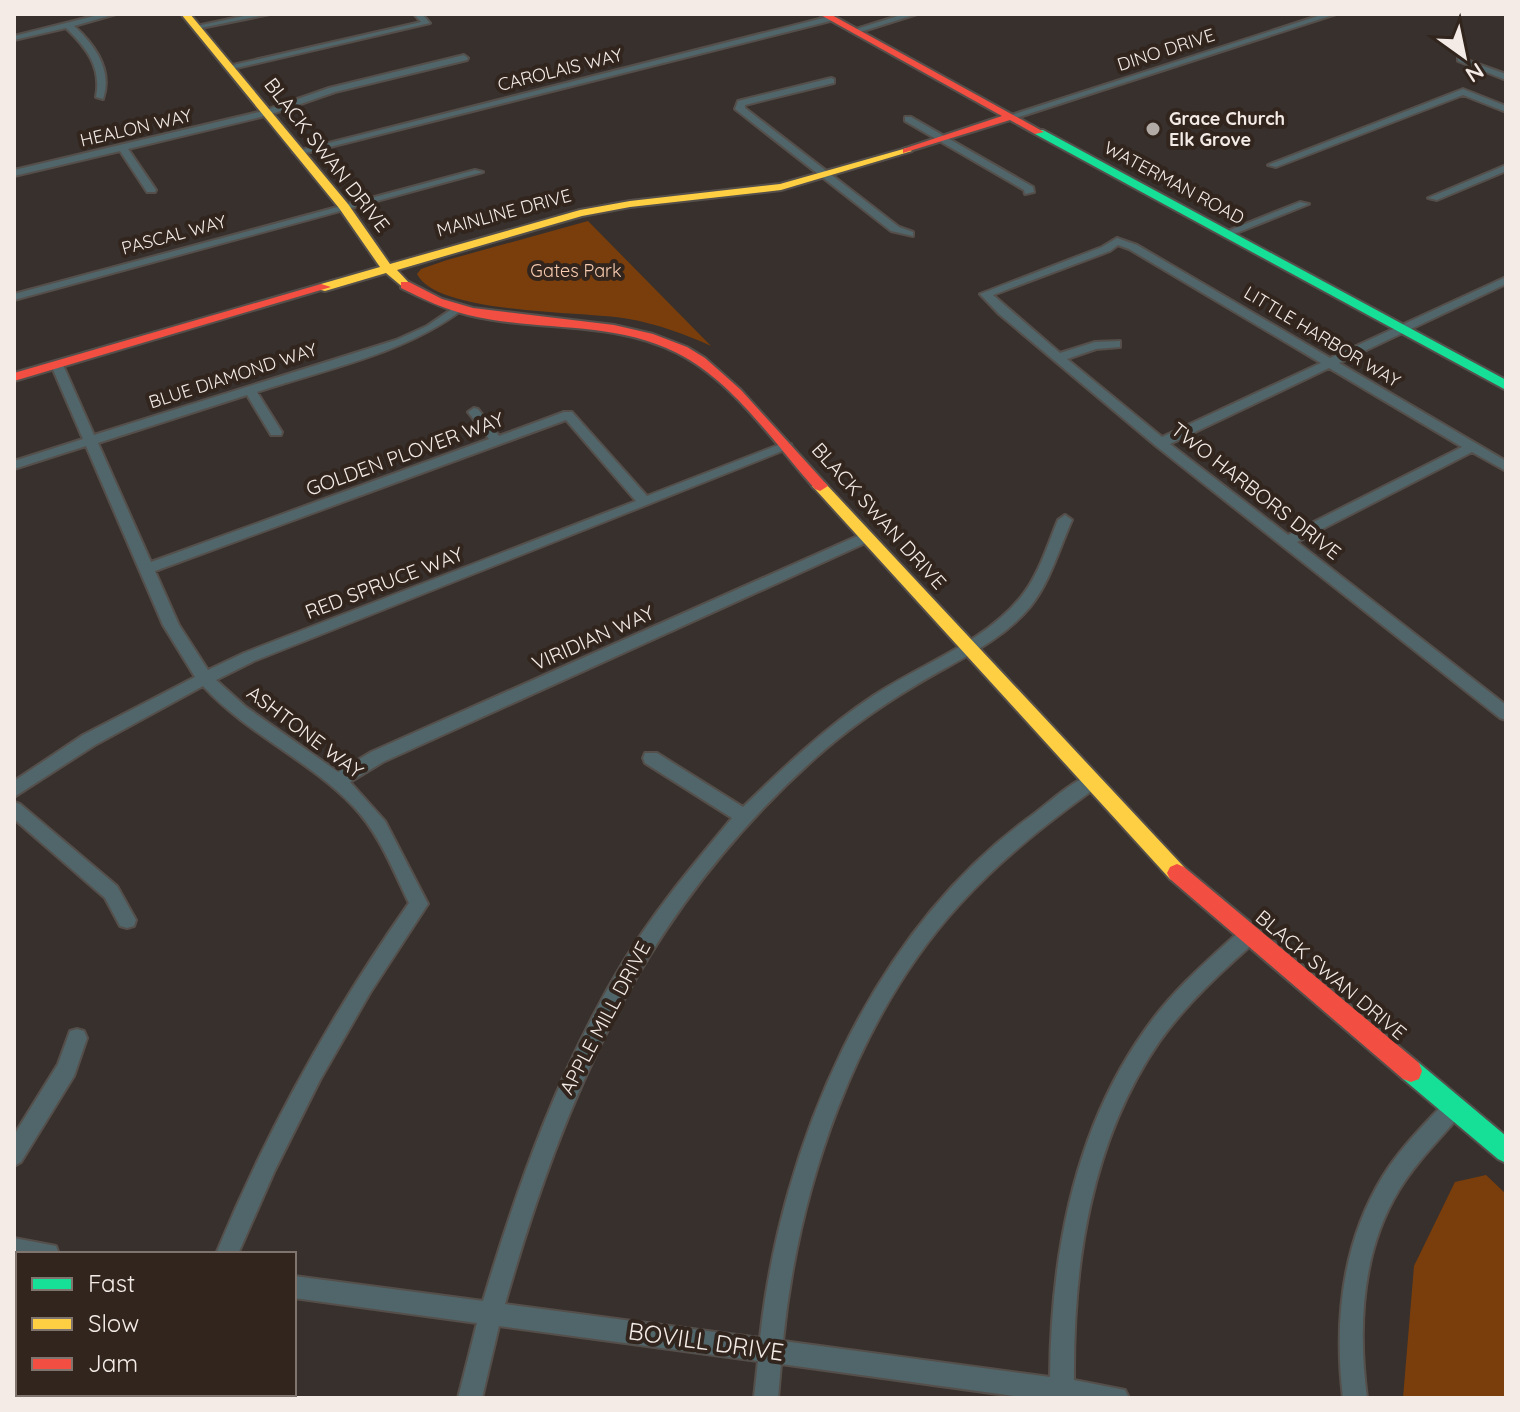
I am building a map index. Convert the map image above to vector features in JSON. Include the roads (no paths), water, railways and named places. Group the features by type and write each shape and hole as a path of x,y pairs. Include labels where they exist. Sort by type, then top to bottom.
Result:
{"street":[{"path":"14,38 70,27 112,14"},
{"path":"190,21 266,14"},
{"path":"228,67 426,23 418,14"},
{"path":"854,31 913,14"},
{"name":"DINO DRIVE","path":"1010,117 1332,14"},
{"name":"WATERMAN ROAD","path":"827,16 1506,386"},
{"name":"CAROLAIS WAY","path":"298,152 827,16"},
{"name":"BLACK SWAN DRIVE","path":"190,21 344,207 386,268 420,294 458,308 500,317 618,327 670,343 710,366 1172,869 1506,1151"},
{"path":"70,27 81,36 103,74 100,97"},
{"name":"HEALON WAY","path":"14,173 266,113 332,90 464,58"},
{"path":"1461,59 1506,77"},
{"path":"831,81 741,103 740,109 895,229 909,234"},
{"path":"1273,165 1463,92 1506,109"},
{"name":"MAINLINE DRIVE","path":"14,377 604,207 655,199 750,192 825,176 1010,117"},
{"path":"908,119 1029,189 1029,192"},
{"path":"123,148 151,190"},
{"path":"1433,198 1506,168"},
{"name":"PASCAL WAY","path":"14,297 478,172"},
{"path":"1225,234 1304,204"},
{"name":"LITTLE HARBOR WAY","path":"986,294 1106,249 1117,241 1133,247 1506,467"},
{"path":"1161,443 1506,280"},
{"name":"TWO HARBORS DRIVE","path":"986,294 1161,443 1506,714"},
{"name":"BLUE DIAMOND WAY","path":"14,465 415,336 458,308"},
{"path":"1058,358 1095,346 1116,344"},
{"name":"ASHTONE WAY","path":"57,365 171,625 204,678 242,713 338,781 362,804 381,831 419,904 359,994 314,1070 281,1133 228,1252"},
{"path":"250,390 276,432"},
{"path":"474,412 497,441"},
{"name":"GOLDEN PLOVER WAY","path":"146,569 568,415 645,502"},
{"name":"RED SPRUCE WAY","path":"14,790 89,740 204,678 786,447"},
{"path":"1288,541 1472,447"},
{"name":"APPLE MILL DRIVE","path":"470,1398 489,1313 519,1210 578,1063 645,943 688,881 743,816 806,756 849,722 999,627 1024,603 1040,581 1065,520"},
{"name":"VIRIDIAN WAY","path":"338,781 377,757 867,537"},
{"path":"651,758 743,816"},
{"path":"766,1398 785,1257 805,1173 850,1053 883,991 916,942 972,875 1014,836 1091,782"},
{"path":"14,809 111,892 127,920"},
{"path":"1062,1394 1064,1306 1070,1255 1091,1163 1113,1104 1132,1069 1186,994 1249,935"},
{"path":"14,1155 67,1069 77,1038"},
{"path":"1355,1398 1351,1375 1351,1320 1369,1230 1398,1173 1454,1107"},
{"path":"14,1249 34,1252"},
{"name":"BOVILL DRIVE","path":"296,1287 1062,1394 1117,1398"}],"place":[{"name":"Grace Church Elk Grove","path":"1153,129"}],"park label":[{"name":"Gates Park","path":"576,271"}]}
